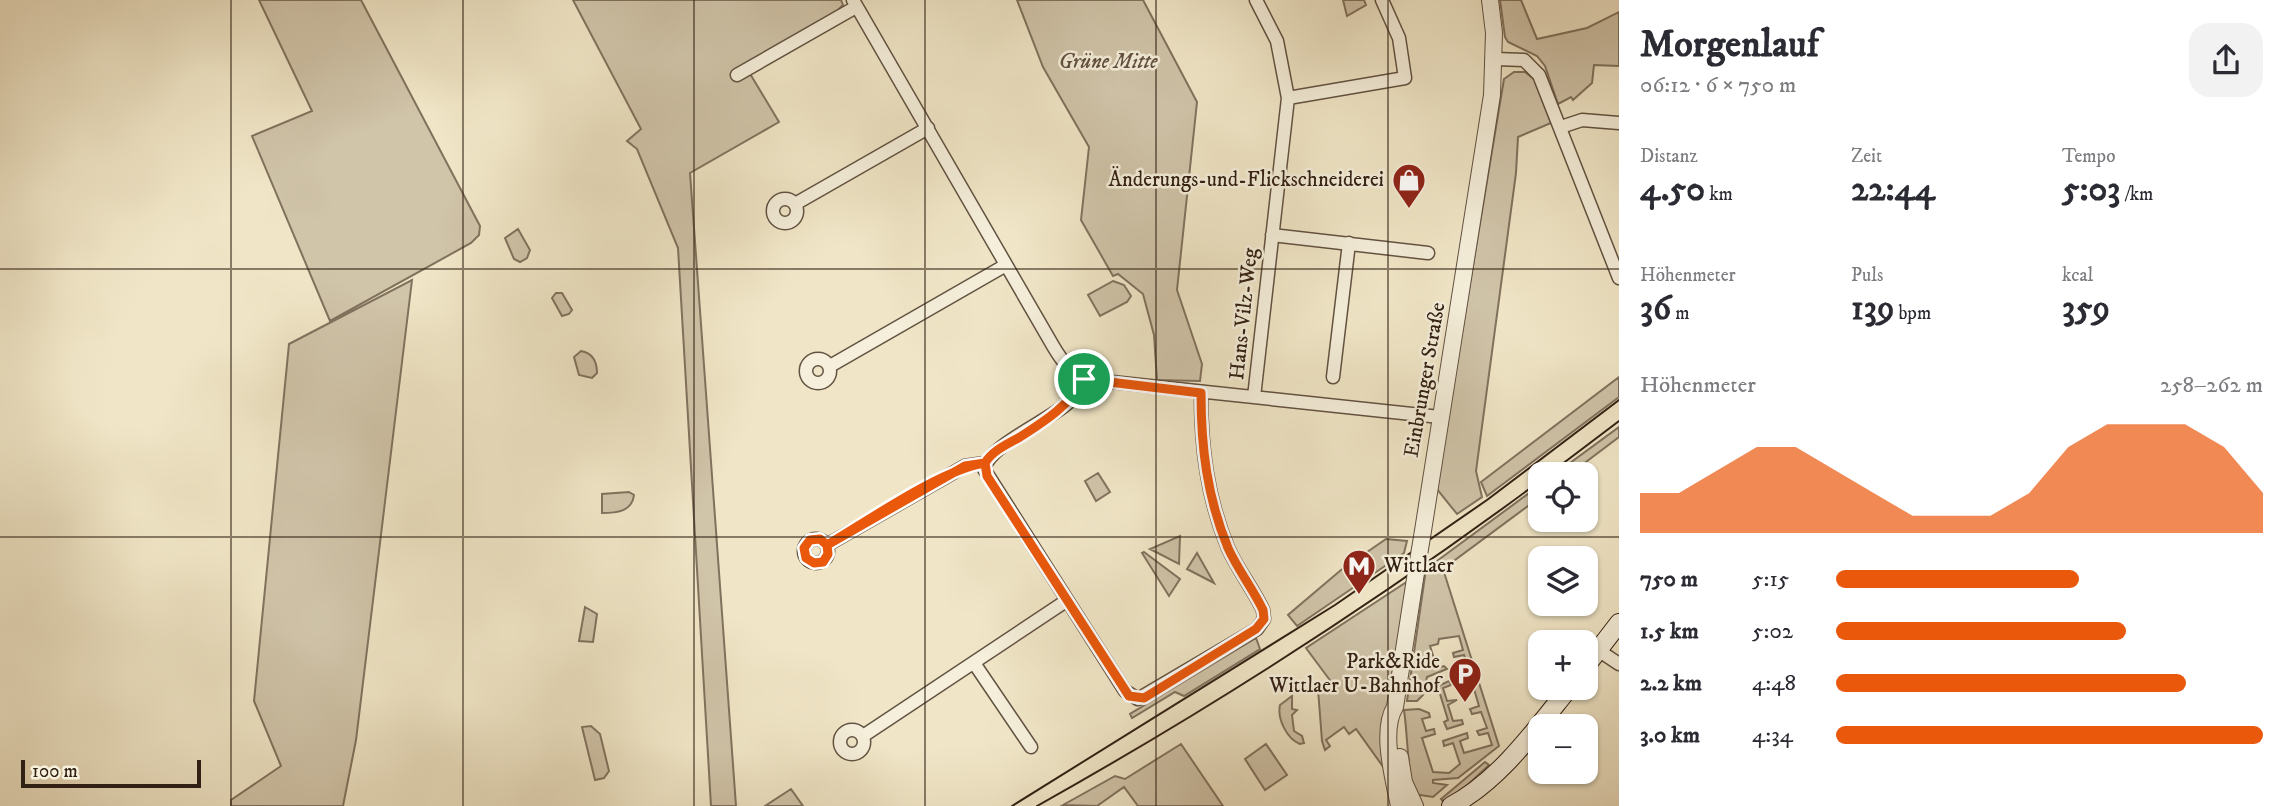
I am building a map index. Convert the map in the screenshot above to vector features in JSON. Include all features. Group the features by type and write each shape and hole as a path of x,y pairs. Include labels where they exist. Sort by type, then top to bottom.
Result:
{"main road":[{"path":"1598,650 1619,623"},
{"path":"1460,803 1516,751 1559,700"}],"street":[{"name":"Hans-Vilz-Weg","path":"1254,397 1288,98 1277,40 1256,0"},
{"path":"1288,98 1405,78 1399,38 1382,0"},
{"name":"Einbrunger Straße","path":"1399,806 1390,760 1390,720 1395,707 1440,417 1472,235 1495,60 1489,0"},
{"path":"737,75 855,3 1060,358 1084,379 1440,417"},
{"path":"1495,60 1524,60 1534,68 1619,278"},
{"path":"1560,127 1582,121 1619,123"},
{"path":"795,204 928,128"},
{"name":"Hans-Vilz-Weg","path":"1272,235 1428,253"},
{"path":"1333,377 1349,243"},
{"path":"830,366 1006,265"},
{"path":"827,545 965,466 985,463 994,452 1037,426 1069,402 1084,379"},
{"path":"985,463 987,476 1066,601 1125,691 1138,699 1260,626 1263,610 1229,549 1213,506 1202,449 1201,393"},
{"path":"863,736 1066,601"},
{"path":"1598,650 1619,664"},
{"path":"974,663 1031,747"},
{"name":"Einbrunger Straße","path":"1395,707 1399,712 1399,753 1404,782 1415,806"}],"green space":[{"path":"259,0 361,0 480,226 479,235 471,243 330,321 252,136 312,111"},
{"path":"573,0 841,0 843,5 828,20 749,72 779,122 690,173 736,806 711,806 678,248 637,149 627,141 641,129"},
{"name":"Grüne Mitte","path":"1017,0 1143,0 1197,102 1177,290 1202,364 1200,381 1157,380 1154,335 1143,294 1118,274 1113,276 1081,220 1089,147 1043,67"},
{"path":"1343,0 1364,0 1366,5 1347,16"},
{"path":"1500,0 1521,0 1537,39 1587,28 1619,12 1619,66 1594,65 1592,83 1573,100 1571,97 1558,104 1545,66 1537,56 1508,42 1505,37"},
{"path":"1514,72 1525,72 1535,80 1551,123 1518,137 1516,173 1476,471 1482,497 1457,514 1436,488 1504,79"},
{"path":"518,229 530,250 527,258 520,262 514,259 505,238"},
{"path":"412,280 356,740 343,806 231,806 231,800 281,766 254,701 289,344"},
{"path":"1113,281 1124,285 1131,296 1127,302 1100,316 1088,295"},
{"path":"556,293 562,293 572,310 569,314 562,316 552,298"},
{"path":"581,351 595,361 597,373 592,378 579,375 574,357"},
{"path":"1619,377 1619,397 1532,462 1528,462 1528,465 1487,496 1481,482"},
{"path":"1619,427 1619,437 1586,462 1571,462"},
{"path":"1098,473 1110,492 1096,501 1085,481"},
{"path":"629,492 634,495 627,508 618,512 602,513 602,494"},
{"path":"1528,494 1528,506 1443,569 1499,746 1458,778 1433,780 1433,783 1447,785 1433,797 1414,794 1404,710 1419,709 1429,713 1430,717 1422,719 1426,731 1434,729 1435,734 1422,738 1433,772 1449,773 1460,764 1453,743 1444,746 1443,741 1467,733 1468,738 1460,741 1464,753 1492,745 1488,733 1479,735 1477,731 1487,728 1481,712 1472,714 1470,709 1479,706 1474,689 1465,691 1464,687 1473,684 1469,673 1460,675 1458,671 1468,668 1464,655 1454,657 1453,653 1463,650 1459,636 1439,639 1438,644 1430,646 1437,668 1444,666 1447,669 1427,677 1423,695 1417,701 1407,701 1426,569"},
{"path":"1180,536 1179,564 1150,549"},
{"path":"1386,539 1407,541 1404,553 1297,626 1288,615 1341,570"},
{"path":"1142,553 1180,579 1169,596"},
{"path":"1197,553 1214,583 1187,569"},
{"path":"1408,581 1384,768 1356,729 1349,734 1344,727 1326,740 1330,746 1325,750 1318,689 1332,683 1306,648"},
{"path":"585,607 597,614 593,642 579,641"},
{"path":"1256,638 1260,649 1184,696 1175,692 1132,718 1130,714"},
{"path":"1449,681 1451,685 1443,688 1447,701 1457,700 1448,705 1453,721 1462,720 1463,724 1447,729 1444,722 1448,720 1440,694 1434,688"},
{"path":"1292,696 1292,709 1297,710 1292,715 1294,731 1302,736 1304,743 1300,744 1287,733 1279,710 1280,705"},
{"path":"591,726 600,734 609,771 604,778 595,780 582,727"},
{"path":"1181,744 1223,806 1138,806 1124,787 1097,806 1063,805 1115,776 1125,779"},
{"path":"1266,744 1287,775 1265,790 1245,759"},
{"path":"1485,762 1489,765 1446,805 1441,799"},
{"path":"791,789 803,806 765,806"}],"tram line":[{"path":"1012,806 1335,605 1487,500 1619,400"},
{"path":"1565,462 1619,421"},
{"path":"1037,806 1167,731 1294,651 1419,568 1528,490"}],"place":[{"name":"Änderungs-und-Flickschneiderei","path":"1409,210"},
{"name":"Wittlaer","path":"1359,596"},
{"name":"Park&Ride Wittlaer U-Bahnhof","path":"1465,704"}],"route":[{"path":"1084,379 1069,402 1037,426 994,452 985,463 965,466 827,545 828,554 823,562 814,563 806,558 804,548 810,540 820,539 827,545 896,505 965,466 985,463 987,476 1129,696 1144,698 1256,629 1264,619 1263,610 1229,549 1213,506 1202,449 1201,393 1084,379"}]}
